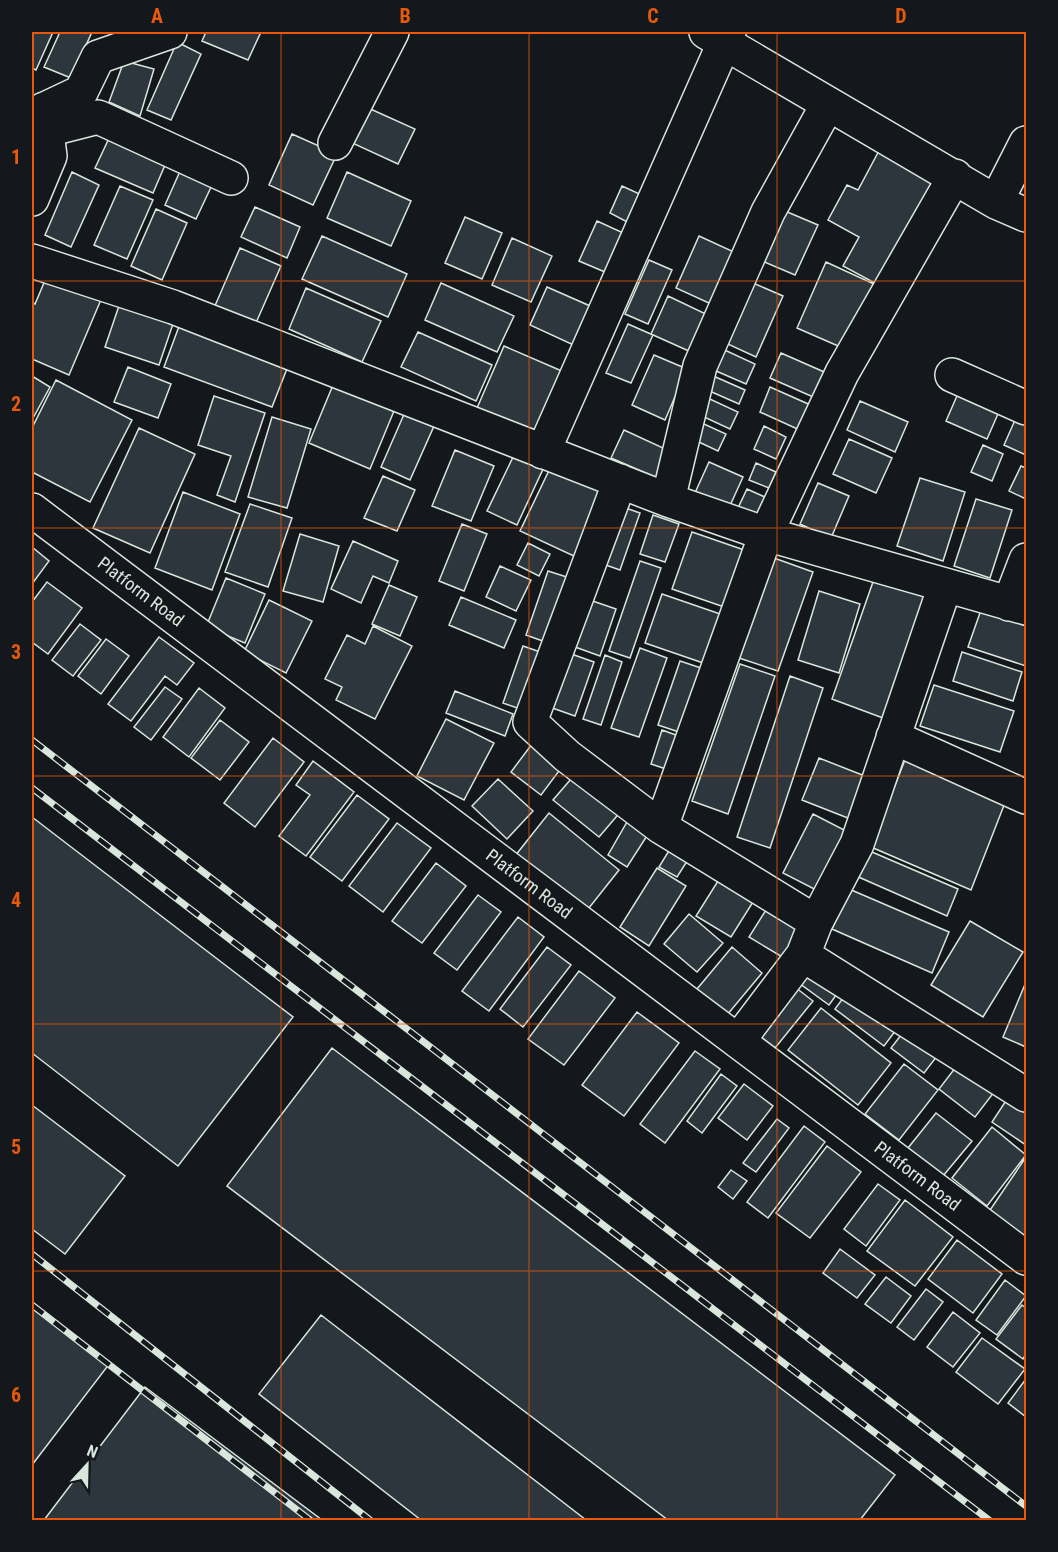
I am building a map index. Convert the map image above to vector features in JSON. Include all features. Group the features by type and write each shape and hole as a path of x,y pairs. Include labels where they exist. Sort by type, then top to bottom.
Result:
{"street":[{"path":"41,114 81,92 98,57 171,32"},
{"path":"335,143 392,32"},
{"path":"543,452 719,35 828,104 996,202 1026,215"},
{"path":"668,500 700,366 768,212 828,104"},
{"path":"41,114 98,117 231,178"},
{"path":"32,199 50,156 41,114"},
{"path":"996,202 1026,143"},
{"path":"661,828 766,534 842,373 955,176"},
{"path":"32,261 173,307 668,500 766,534 1018,606 1026,560"},
{"path":"952,375 1026,408"},
{"path":"620,481 530,722 567,756 661,828 816,922"},
{"name":"Platform Road","path":"32,510 1026,1258"},
{"path":"738,1041 803,955 816,922 857,844 945,586"},
{"path":"893,737 1026,797"},
{"path":"803,955 1026,1095"}],"building":[{"path":"32,32 53,32 36,70 32,68"},
{"path":"60,32 92,32 71,78 44,67"},
{"path":"206,32 261,32 248,60 202,41"},
{"path":"177,42 201,54 171,120 147,110"},
{"path":"124,61 154,69 140,116 109,102"},
{"path":"366,107 415,129 398,164 350,142"},
{"path":"112,132 168,158 153,193 95,168"},
{"path":"292,134 337,154 313,205 269,185"},
{"path":"881,147 942,180 884,288 843,266 859,237 828,220 847,185 858,190"},
{"path":"181,169 213,183 196,219 165,205"},
{"path":"72,172 99,185 71,247 45,235"},
{"path":"347,172 411,201 391,246 327,218"},
{"path":"120,186 153,200 127,259 94,245"},
{"path":"622,186 644,196 631,224 610,213"},
{"path":"255,207 300,227 287,258 241,237"},
{"path":"156,209 187,223 162,280 131,266"},
{"path":"785,211 818,225 795,275 762,261"},
{"path":"465,217 502,233 482,279 445,263"},
{"path":"597,221 630,236 612,275 579,261"},
{"path":"322,236 407,274 388,317 302,279"},
{"path":"699,236 734,252 711,304 676,288"},
{"path":"512,238 552,256 531,302 492,285"},
{"path":"240,248 281,266 255,325 214,308"},
{"path":"649,260 672,270 648,324 625,314"},
{"path":"826,262 874,284 845,349 797,328"},
{"path":"49,271 103,295 69,375 32,359 32,302 35,304"},
{"path":"746,280 783,296 756,357 719,340"},
{"path":"441,283 514,316 497,352 425,320"},
{"path":"547,287 597,309 580,348 530,325"},
{"path":"306,288 381,321 362,362 289,329"},
{"path":"668,296 708,315 691,352 651,334"},
{"path":"122,297 176,315 159,365 105,347"},
{"path":"181,321 290,361 272,407 164,367"},
{"path":"628,324 653,335 631,383 606,373"},
{"path":"418,332 492,365 476,401 401,367"},
{"path":"504,346 571,375 543,437 477,408"},
{"path":"716,346 755,364 746,384 707,367"},
{"path":"781,353 831,375 820,400 770,378"},
{"path":"654,355 687,369 665,420 632,405"},
{"path":"128,367 171,384 158,418 114,402"},
{"path":"702,371 745,390 739,404 696,385"},
{"path":"32,376 50,387 32,420"},
{"path":"56,380 132,420 90,502 32,472 32,428"},
{"path":"333,385 394,411 370,469 309,443"},
{"path":"770,387 815,407 804,432 760,412"},
{"path":"960,389 1001,407 987,439 946,421"},
{"path":"699,394 738,412 730,429 691,411"},
{"path":"214,396 265,413 235,502 217,495 231,456 198,445"},
{"path":"860,401 908,422 895,452 847,430"},
{"path":"1019,411 1026,415 1026,455 1004,445"},
{"path":"405,412 434,426 410,480 381,467"},
{"path":"272,417 311,429 287,508 248,497"},
{"path":"693,419 726,434 718,451 686,436"},
{"path":"764,426 786,437 776,459 754,449"},
{"path":"139,428 195,454 150,553 93,528"},
{"path":"624,430 674,453 662,480 611,458"},
{"path":"849,439 892,458 876,493 833,474"},
{"path":"983,445 1003,454 992,481 971,472"},
{"path":"455,450 494,466 471,521 432,506"},
{"path":"515,453 544,467 517,525 487,511"},
{"path":"554,460 609,487 576,557 520,531"},
{"path":"709,462 743,477 728,510 694,495"},
{"path":"756,463 776,472 769,488 749,480"},
{"path":"1021,466 1026,468 1026,499 1009,491"},
{"path":"383,476 415,490 397,531 364,518"},
{"path":"920,478 965,492 943,561 897,546"},
{"path":"818,483 849,496 831,538 800,524"},
{"path":"747,489 765,497 756,516 738,508"},
{"path":"183,492 240,514 212,590 155,568"},
{"path":"976,499 1012,510 990,578 954,566"},
{"path":"250,504 292,518 268,587 225,572"},
{"path":"620,506 640,513 620,570 600,563"},
{"path":"653,515 679,524 665,562 640,554"},
{"path":"462,524 487,534 464,591 439,581"},
{"path":"692,532 750,552 730,609 672,589"},
{"path":"300,534 339,546 323,602 283,591"},
{"path":"353,541 398,561 389,583 373,576 361,603 331,589"},
{"path":"528,543 550,554 539,576 517,565"},
{"path":"32,547 49,561 32,584"},
{"path":"774,558 813,572 778,671 739,658"},
{"path":"640,561 661,568 630,658 609,651"},
{"path":"500,566 531,580 516,611 486,597"},
{"path":"548,571 573,579 551,644 526,635"},
{"path":"226,578 265,594 245,643 206,627"},
{"path":"874,579 934,600 891,721 832,699"},
{"path":"47,582 82,608 48,654 32,642 32,602"},
{"path":"389,585 417,597 400,636 372,624"},
{"path":"819,591 860,604 839,673 798,660"},
{"path":"662,594 726,616 709,665 645,643"},
{"path":"461,597 516,620 504,648 449,625"},
{"path":"581,597 616,609 600,656 564,643"},
{"path":"269,600 312,621 286,673 244,652"},
{"path":"981,610 1026,626 1026,666 968,647"},
{"path":"80,624 101,640 73,676 52,660"},
{"path":"373,626 412,646 375,719 336,700 342,687 325,679 347,635 365,644"},
{"path":"159,637 194,663 177,685 165,676 131,721 108,704"},
{"path":"106,639 129,656 101,694 78,676"},
{"path":"523,646 546,654 526,711 503,703"},
{"path":"640,648 667,658 639,737 611,728"},
{"path":"560,650 594,662 575,716 541,704"},
{"path":"962,652 1022,672 1013,701 953,681"},
{"path":"605,655 622,662 601,725 583,719"},
{"path":"680,661 713,672 691,736 658,725"},
{"path":"740,664 775,676 728,814 692,801"},
{"path":"790,676 823,688 770,848 737,837"},
{"path":"934,685 1014,711 1000,752 920,726"},
{"path":"165,687 182,699 151,740 134,727"},
{"path":"199,688 225,708 189,757 163,737"},
{"path":"455,691 513,714 505,736 446,713"},
{"path":"446,719 494,743 464,800 417,776"},
{"path":"220,720 249,742 220,780 191,758"},
{"path":"662,730 687,739 675,772 651,764"},
{"path":"273,738 304,762 255,827 224,803"},
{"path":"535,740 565,763 541,795 511,772"},
{"path":"908,752 1008,795 971,890 871,847"},
{"path":"819,758 875,780 858,822 802,800"},
{"path":"313,761 354,792 306,856 279,836 310,795 296,785"},
{"path":"577,772 622,810 599,837 553,800"},
{"path":"498,779 533,811 507,839 472,806"},
{"path":"357,795 389,819 342,881 310,857"},
{"path":"549,813 619,870 585,913 515,856"},
{"path":"813,814 850,833 820,892 783,873"},
{"path":"631,815 652,828 627,867 608,855"},
{"path":"32,817 293,1017 178,1166 32,1053"},
{"path":"397,823 431,848 383,912 349,886"},
{"path":"673,844 691,855 677,877 659,867"},
{"path":"865,849 958,889 947,916 854,875"},
{"path":"436,863 466,886 422,943 392,921"},
{"path":"657,868 686,886 649,946 620,927"},
{"path":"723,873 758,894 731,937 696,916"},
{"path":"849,889 949,932 932,973 832,929"},
{"path":"478,895 501,912 457,970 434,953"},
{"path":"771,902 805,922 784,958 749,937"},
{"path":"689,914 723,943 697,972 664,944"},
{"path":"518,917 544,937 489,1011 462,991"},
{"path":"970,921 1023,952 983,1017 931,985"},
{"path":"547,947 571,965 523,1027 500,1009"},
{"path":"732,947 762,973 727,1015 697,989"},
{"path":"812,965 842,987 829,1005 799,983"},
{"path":"579,971 615,998 564,1065 528,1039"},
{"path":"1026,982 1026,1047 1003,1037"},
{"path":"791,984 813,1001 771,1053 750,1037"},
{"path":"849,990 899,1026 884,1046 835,1009"},
{"path":"821,1008 891,1063 858,1105 788,1050"},
{"path":"637,1012 679,1043 624,1116 582,1085"},
{"path":"908,1026 941,1051 924,1073 891,1048"},
{"path":"332,1048 895,1475 860,1520 668,1520 227,1186"},
{"path":"695,1051 720,1069 665,1143 640,1124"},
{"path":"962,1059 998,1087 975,1117 939,1089"},
{"path":"904,1064 938,1090 899,1140 865,1114"},
{"path":"721,1074 737,1086 702,1133 687,1121"},
{"path":"744,1084 773,1106 747,1140 718,1118"},
{"path":"1013,1090 1026,1099 1026,1145 992,1122"},
{"path":"32,1105 125,1176 65,1254 32,1229"},
{"path":"936,1113 972,1141 943,1176 908,1148"},
{"path":"777,1119 789,1128 756,1172 743,1163"},
{"path":"804,1126 825,1142 768,1218 747,1202"},
{"path":"992,1127 1026,1155 987,1206 952,1178"},
{"path":"827,1146 861,1172 810,1238 776,1213"},
{"path":"1026,1157 1026,1239 988,1213"},
{"path":"731,1170 747,1181 733,1199 718,1187"},
{"path":"878,1184 900,1200 866,1246 844,1229"},
{"path":"905,1200 953,1237 915,1286 867,1251"},
{"path":"957,1240 1002,1274 973,1313 928,1279"},
{"path":"840,1249 875,1275 857,1298 823,1273"},
{"path":"886,1277 911,1296 891,1323 865,1304"},
{"path":"1005,1280 1026,1296 997,1335 976,1320"},
{"path":"926,1289 943,1302 914,1340 897,1327"},
{"path":"32,1303 110,1363 32,1465"},
{"path":"1022,1305 1026,1308 1026,1354 1023,1359 996,1339"},
{"path":"953,1312 980,1333 953,1367 927,1347"},
{"path":"321,1315 586,1520 421,1520 259,1394"},
{"path":"982,1338 1025,1369 998,1404 956,1372"},
{"path":"1026,1379 1026,1417 1008,1403"},
{"path":"145,1387 322,1520 44,1520"}],"railway":[{"path":"32,740 1026,1506"},
{"path":"32,788 989,1520"},
{"path":"32,1254 370,1520"},
{"path":"32,1305 310,1520"}]}
